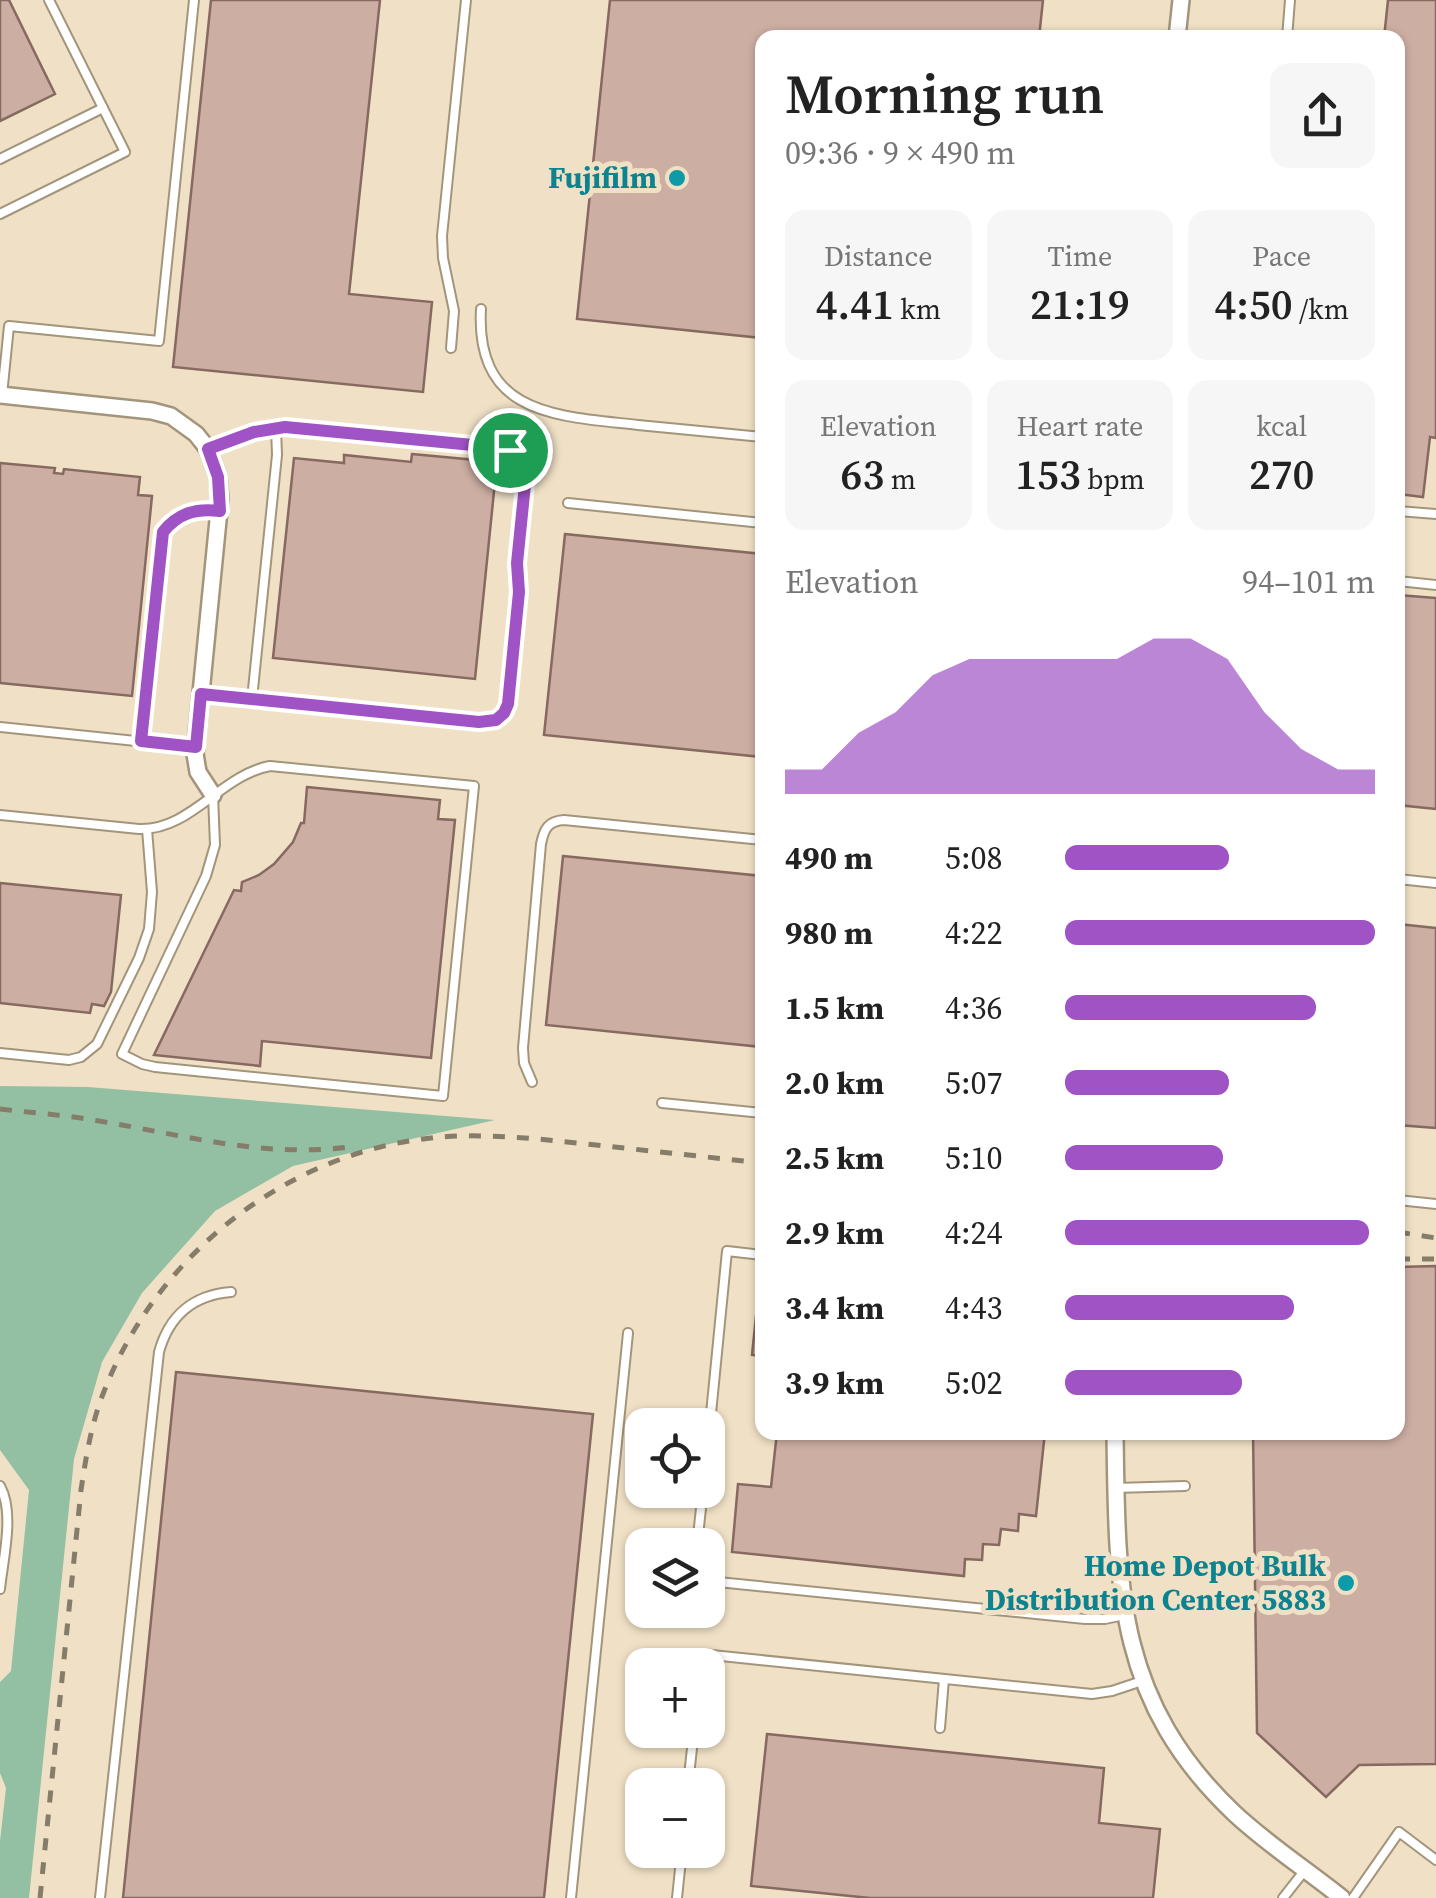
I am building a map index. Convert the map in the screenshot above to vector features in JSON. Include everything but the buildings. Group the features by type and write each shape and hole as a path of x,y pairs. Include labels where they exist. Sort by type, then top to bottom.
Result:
{"street":[{"path":"1178,30 1181,0"},
{"path":"1,395 161,412 188,427 208,449 218,477 220,511 196,747 198,772 213,796"},
{"path":"1114,1440 1117,1560 1124,1615 1143,1680 1170,1734 1207,1785 1247,1825 1342,1898"}],"lane":[{"path":"0,214 125,152 49,0"},
{"path":"1,395 8,326 158,342 194,0"},
{"path":"451,348 454,311 442,236 466,0"},
{"path":"1287,30 1290,0"},
{"path":"0,159 103,108"},
{"path":"481,309 483,345 490,368 510,394 533,408 577,418 755,436"},
{"path":"252,699 277,455 276,428"},
{"path":"201,694 479,722 496,720 508,704 526,475 521,456 504,448 305,428 276,428 208,449"},
{"path":"568,504 755,522"},
{"path":"141,741 163,532 190,511 220,511"},
{"path":"1405,512 1436,514"},
{"path":"1405,583 1436,585"},
{"path":"0,727 196,747"},
{"path":"0,814 147,829 173,821 242,776 270,766 474,786 443,1096 155,1067 122,1054 206,876 215,845 213,796"},
{"path":"532,1082 523,1048 542,844 547,826 564,820 755,839"},
{"path":"0,1054 69,1060 81,1057 97,1044 146,939 152,904 147,829"},
{"path":"1405,880 1436,883"},
{"path":"662,1102 755,1112"},
{"path":"1405,1201 1436,1204"},
{"path":"712,1408 727,1251 755,1254"},
{"path":"100,1898 159,1352 170,1326 191,1303 210,1294 231,1292"},
{"path":"571,1898 628,1333"},
{"path":"0,1486 8,1517 0,1590"},
{"path":"1115,1488 1185,1486"},
{"path":"725,1583 1094,1620 1124,1615"},
{"path":"725,1656 1092,1694 1143,1680"},
{"path":"940,1728 944,1679"},
{"path":"1353,1898 1399,1832 1436,1860"},
{"path":"677,1898 680,1868"},
{"path":"1282,1898 1306,1869"}],"green space":[{"path":"0,1086 88,1087 495,1120 293,1166 215,1211 142,1293 102,1362 74,1459 29,1898 0,1898 0,1841 6,1788 0,1773 0,1682 11,1671 29,1490 0,1450"}],"railway":[{"path":"0,1109 254,1147 349,1147"},
{"path":"40,1898 81,1490 92,1429 103,1394 128,1341 160,1292 199,1249 243,1212 292,1181 345,1158 401,1142 459,1136 510,1137 755,1162"},
{"path":"1405,1233 1436,1238"},
{"path":"1405,1259 1436,1259"}],"place":[{"name":"Fujifilm","path":"677,178"},
{"name":"Home Depot Bulk Distribution Center 5883","path":"1346,1583"}],"route":[{"path":"285,427 510,450 521,456 526,475 508,699 500,717 479,722 201,694 196,747 141,741 162,538 166,528 190,511 220,511 218,477 208,449 254,432 285,427"}]}
